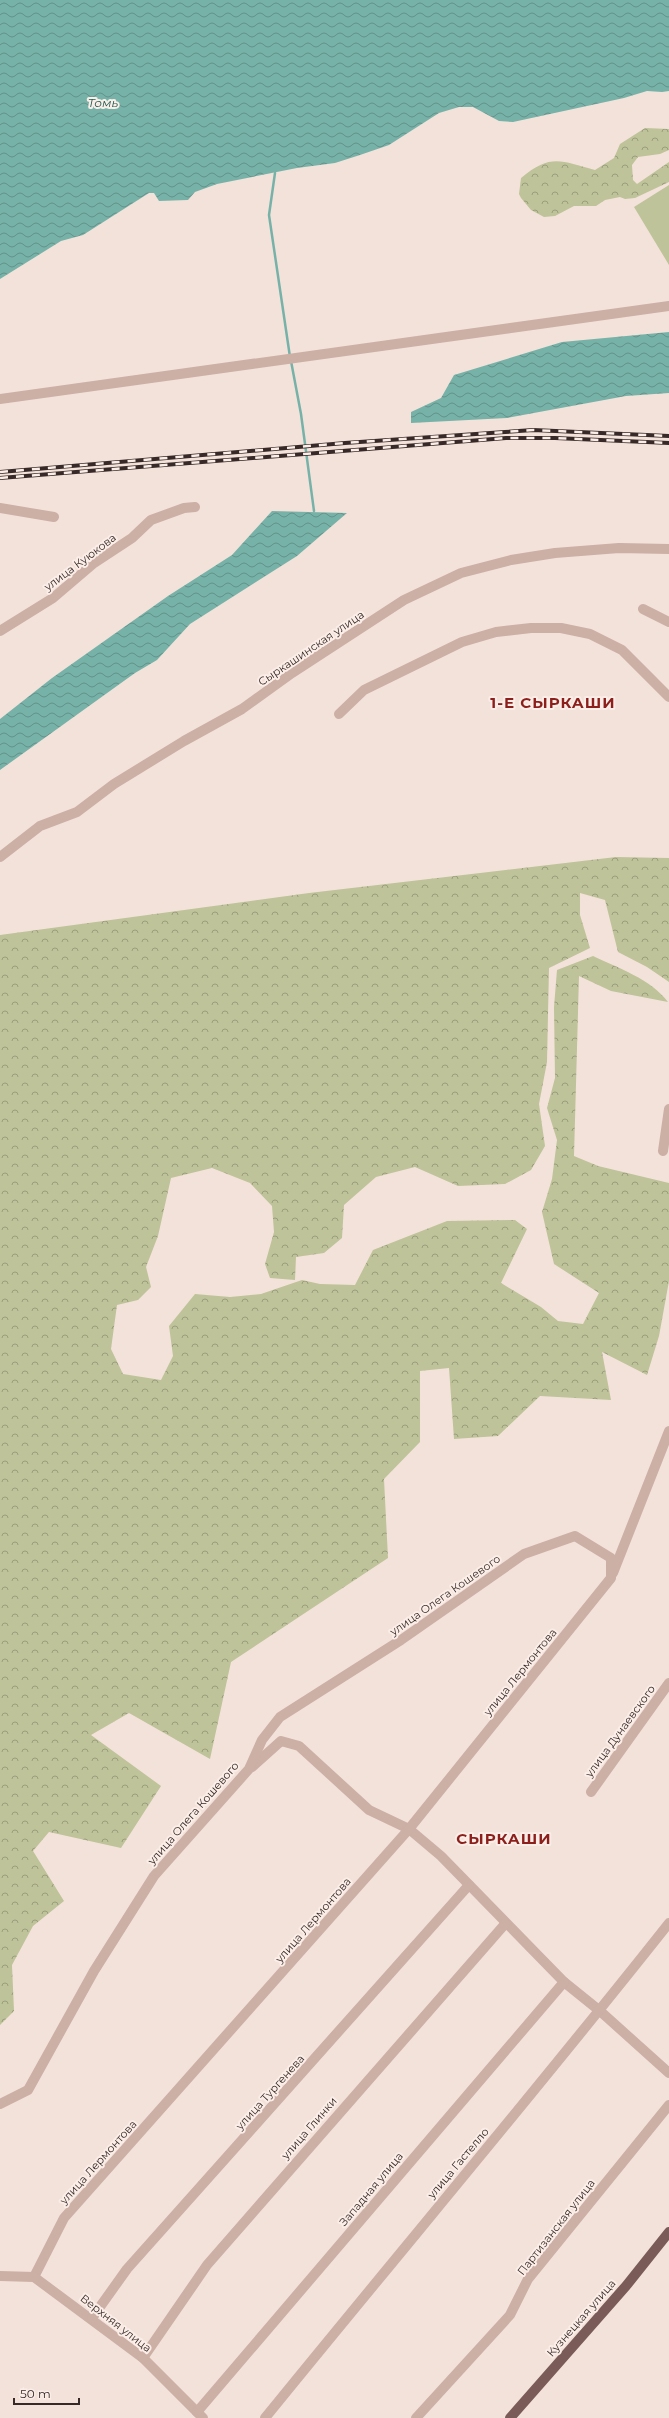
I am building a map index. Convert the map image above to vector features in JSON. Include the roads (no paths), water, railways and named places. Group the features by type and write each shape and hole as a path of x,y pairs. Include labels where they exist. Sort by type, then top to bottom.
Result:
{"main road":[{"name":"Кузнецкая улица","path":"510,2418 626,2286 669,2232"}],"street":[{"path":"0,398 669,306"},
{"name":"улица Куюкова","path":"0,631 53,598 94,563 132,538 151,520 184,508 196,507"},
{"path":"0,508 54,517"},
{"name":"Сыркашинская улица","path":"0,857 40,826 77,812 114,784 184,741 242,709 292,673 404,600 461,573 511,560 555,553 619,548 669,549"},
{"path":"643,609 669,622"},
{"path":"339,714 364,690 462,642 496,632 531,628 561,628 590,634 622,650 669,697"},
{"path":"663,1151 669,1109"},
{"name":"улица Лермонтова","path":"34,2277 64,2218 410,1829 611,1578 669,1431"},
{"name":"улица Олега Кошевого","path":"0,2104 28,2090 94,1970 154,1876 249,1769 262,1740 280,1717 401,1640 524,1554 575,1536 611,1558 611,1578"},
{"name":"улица Дунаевского","path":"591,1792 669,1684"},
{"path":"249,1769 281,1741 299,1746 369,1810 410,1829 441,1856 505,1924 564,1982 600,2011 669,2073"},
{"name":"улица Тургенева","path":"92,2318 127,2269 469,1885"},
{"name":"улица Гастелло","path":"265,2418 414,2234 600,2011 669,1923"},
{"name":"улица Глинки","path":"143,2358 207,2265 505,1924"},
{"name":"Западная улица","path":"200,2415 564,1982"},
{"name":"Партизанская улица","path":"416,2418 510,2315 528,2280 669,2105"},
{"path":"0,2276 34,2277"},
{"name":"Верхняя улица","path":"34,2277 92,2318 143,2358 200,2415"}],"water":[{"name":"Томь","path":"0,0 669,0 669,91 647,91 624,98 513,122 499,121 473,107 459,107 439,113 389,145 335,163 297,168 217,184 195,192 188,200 159,201 154,193 149,193 83,235 61,241 0,279"},
{"path":"669,332 669,393 626,396 507,418 411,423 411,412 441,398 454,375 562,342"},
{"path":"272,511 347,513 297,556 190,624 157,660 135,673 0,770 0,719 52,678 168,596 232,555"}],"waterway":[{"path":"275,173 269,215 290,357"},
{"path":"291,361 301,414 314,511"}],"railway":[{"path":"0,472 345,443 533,430 669,436"},
{"path":"0,478 506,438 555,438 669,443"}],"district":[{"name":"1-Е СЫРКАШИ","path":"553,702"},
{"name":"СЫРКАШИ","path":"504,1838"}]}
